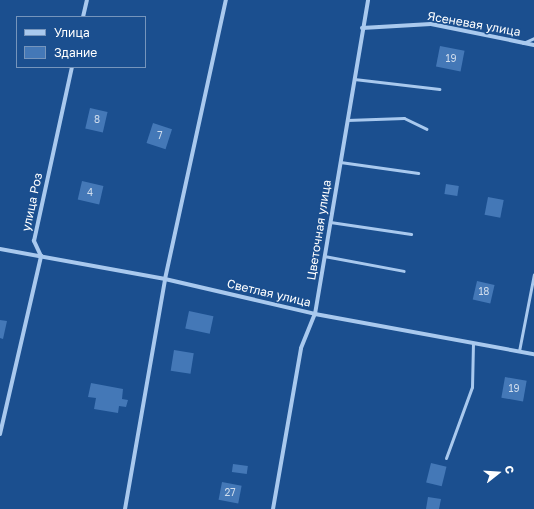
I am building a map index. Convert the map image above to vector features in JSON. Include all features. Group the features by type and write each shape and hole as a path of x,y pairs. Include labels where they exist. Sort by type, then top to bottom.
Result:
{"street":[{"path":"83,16 87,0"},
{"path":"125,509 164,279 226,0"},
{"name":"Цветочная улица","path":"273,509 301,348 315,314 362,28 368,0"},
{"name":"Ясеневая улица","path":"362,28 431,24 534,45"},
{"name":"улица Роз","path":"41,256 34,241 72,68"},
{"name":"Светлая улица","path":"0,249 164,279 315,314 534,354"},
{"path":"0,434 41,256"}],"lane":[{"path":"524,43 534,38"},
{"path":"354,79 439,89"},
{"path":"347,120 404,118 427,130"},
{"path":"340,162 418,173"},
{"path":"330,222 411,234"},
{"path":"324,256 404,271"},
{"path":"519,351 534,274"},
{"path":"446,458 472,387 473,343"}],"building":[{"path":"440,46 465,51 461,71 436,67"},
{"path":"90,108 108,112 103,133 85,128"},
{"path":"153,123 172,129 166,149 147,143"},
{"path":"82,181 103,186 99,204 78,200"},
{"path":"446,184 459,186 457,196 444,194"},
{"path":"488,197 504,200 500,218 485,215"},
{"path":"477,281 495,285 490,304 473,300"},
{"path":"189,311 213,316 210,334 185,329"},
{"path":"0,320 7,321 3,339 0,338"},
{"path":"174,350 194,353 190,374 171,371"},
{"path":"505,377 527,381 523,402 501,398"},
{"path":"91,383 123,389 122,399 128,400 126,407 119,406 118,413 94,409 96,398 88,397"},
{"path":"431,463 447,467 442,486 426,482"},
{"path":"233,464 248,466 247,474 232,472"},
{"path":"222,482 242,486 238,503 219,500"},
{"path":"428,497 441,499 439,509 426,509"}]}
